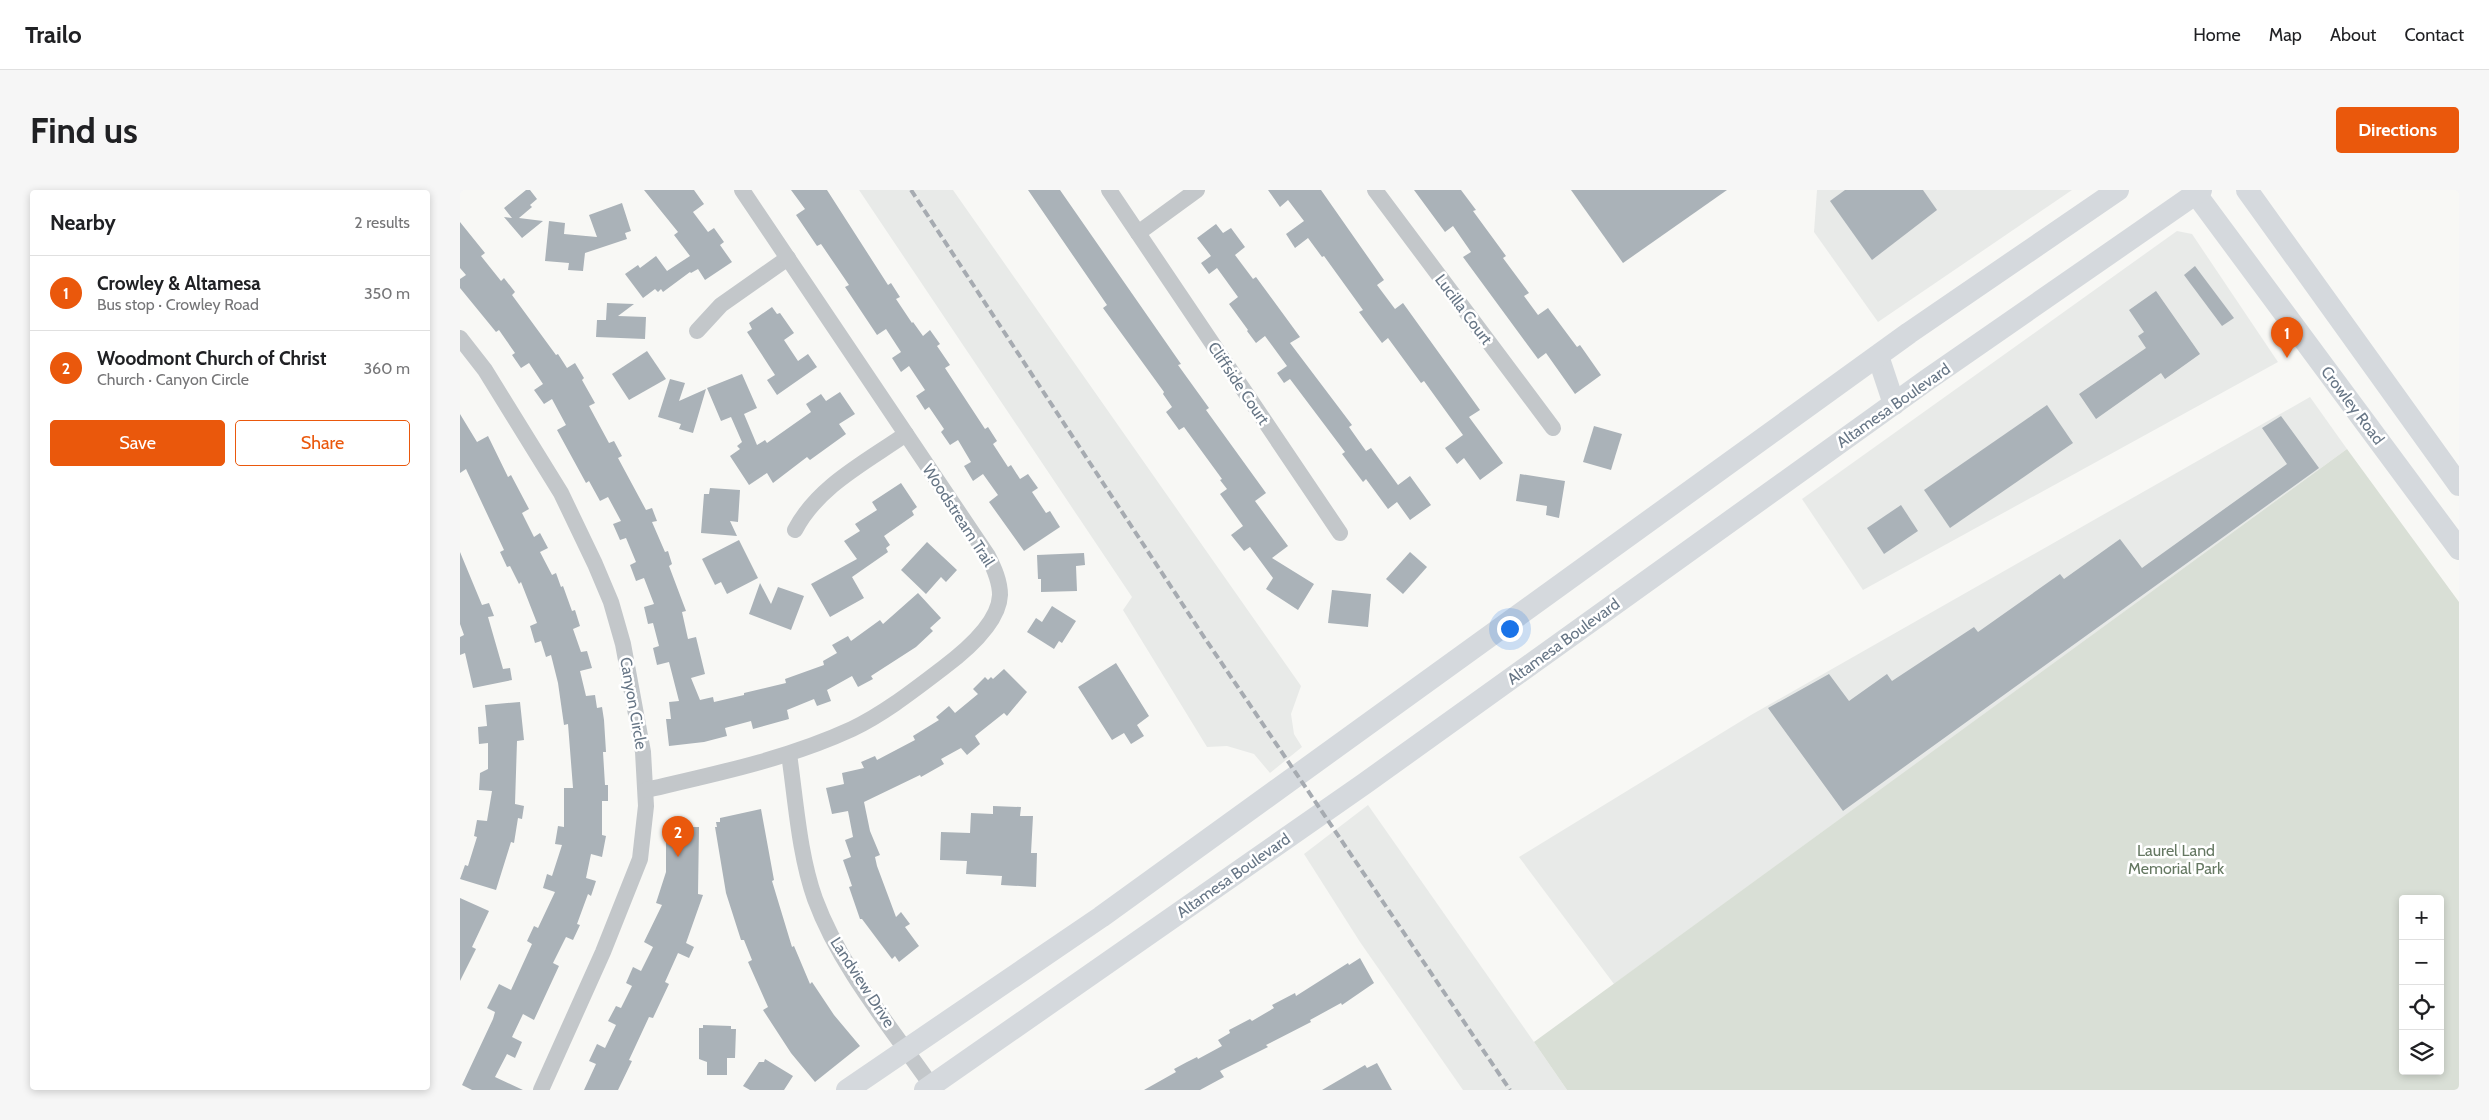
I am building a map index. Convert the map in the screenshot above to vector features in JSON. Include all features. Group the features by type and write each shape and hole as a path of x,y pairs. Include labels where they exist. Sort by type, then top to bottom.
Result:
{"main road":[{"path":"847,1090 1101,917 1878,356 2118,190"},
{"path":"2247,190 2459,485"},
{"name":"Altamesa Boulevard","path":"928,1088 1364,784 1894,404 2196,191"},
{"name":"Crowley Road","path":"2196,191 2459,549"},
{"path":"1878,356 1894,404"}],"street":[{"name":"Woodstream Trail","path":"646,790 789,754 852,729 901,701 966,650 990,620 997,608 1000,595 995,571 988,556 742,190"},
{"name":"Cliffside Court","path":"1108,190 1340,533"},
{"path":"1138,233 1196,190"},
{"name":"Lucilla Court","path":"1375,190 1553,428"},
{"path":"697,331 721,305 788,258"},
{"name":"Canyon Circle","path":"460,338 485,370 561,493 604,586 623,644 643,752 646,806 640,859 603,952 541,1090"},
{"path":"795,530 805,512 822,494 906,434"},
{"name":"Landview Drive","path":"789,754 806,866 815,899 841,955 906,1049 928,1088"}],"shaded area":[{"path":"859,190 953,190 1301,686 1291,714 1294,734 1302,747 1270,773 1254,754 1227,746 1207,747 1123,610 1132,597"},
{"path":"1817,190 2072,190 1878,322 1814,232"},
{"path":"2177,231 2192,234 2278,362 1863,590 1802,499"},
{"path":"2310,397 2347,449 1614,984 1519,857 1751,715"},
{"path":"1368,805 1567,1090 1463,1090 1360,942 1304,854"}],"green space":[{"name":"Laurel Land Memorial Park","path":"2347,449 2459,602 2459,1090 1567,1090 1534,1042"}],"building":[{"path":"526,190 530,190 537,199 530,205 532,207 519,218 543,221 522,238 504,217 512,218 504,208"},
{"path":"644,190 694,190 704,204 693,212 708,232 714,228 724,242 720,245 732,262 705,280 698,269 690,272 663,292 661,289 658,292 655,289 643,298 625,274 638,265 640,268 656,256 667,271 690,256 674,235 678,232"},
{"path":"791,190 827,190 888,285 891,283 900,297 896,299 912,323 923,336 930,330 940,344 937,346 950,365 945,368 985,429 988,427 997,441 993,444 1008,467 1011,465 1020,479 1028,474 1038,488 1032,492 1046,513 1050,511 1060,527 1024,551 989,502 998,495 983,474 973,481 964,466 971,462 958,440 950,445 941,432 944,429 929,407 925,410 916,396 925,390 909,366 901,372 892,358 901,352 886,329 877,335 845,287 849,285 821,244 817,246 796,215 805,209"},
{"path":"1028,190 1060,190 1181,364 1178,365 1209,408 1206,410 1266,493 1255,501 1288,546 1272,558 1314,584 1298,610 1266,589 1273,578 1250,547 1244,551 1231,535 1243,526 1220,494 1227,489 1220,480 1222,479 1184,427 1179,430 1166,412 1172,407 1163,394 1164,392 1103,308 1107,305"},
{"path":"1268,190 1321,190 1384,280 1377,285 1395,309 1403,303 1480,410 1469,417 1503,463 1480,480 1464,458 1457,464 1445,448 1463,435 1424,381 1421,383 1388,338 1382,343 1359,312 1363,310 1324,256 1322,257 1308,238 1295,248 1286,234 1304,221 1288,200 1280,207"},
{"path":"1414,190 1461,190 1476,210 1473,211 1506,256 1503,258 1529,293 1524,296 1538,315 1548,308 1577,347 1580,345 1601,375 1575,394 1546,353 1538,359 1463,257 1471,252 1453,226 1445,232"},
{"path":"1571,190 1727,190 1623,263"},
{"path":"1845,190 1923,190 1937,210 1872,260 1830,201"},
{"path":"622,203 631,231 625,233 627,239 585,253 583,271 568,270 569,263 545,261 549,221 565,223 564,234 597,237 589,215"},
{"path":"460,222 485,253 481,256 501,281 504,278 515,292 512,295 556,355 558,354 567,368 575,363 595,403 589,406 609,443 614,441 622,456 618,458 646,510 652,508 657,521 652,522 665,552 668,551 672,564 669,566 686,611 682,612 688,639 696,637 705,674 691,678 700,700 713,697 714,702 744,695 744,693 786,683 785,679 824,665 823,661 837,653 832,645 848,636 851,641 880,620 883,624 918,593 941,618 930,628 933,631 916,647 871,676 873,679 858,687 852,676 827,690 831,701 817,706 814,699 787,710 789,719 753,729 751,721 725,728 727,736 704,742 669,746 666,719 671,719 669,702 679,701 669,662 657,665 653,648 659,646 653,623 648,624 644,607 654,604 644,578 636,581 630,565 636,562 626,538 620,540 613,524 621,521 608,497 600,501 589,481 586,483 557,430 566,425 552,399 544,404 534,390 543,384 529,363 521,368 512,355 515,353 499,330 496,332 460,288 460,279 466,275 460,268"},
{"path":"1216,224 1223,233 1231,228 1245,247 1235,255 1253,279 1256,277 1300,337 1290,343 1352,425 1349,427 1366,451 1371,448 1398,485 1410,476 1431,505 1410,520 1397,502 1388,509 1366,479 1363,482 1342,454 1345,452 1290,379 1284,383 1277,373 1287,366 1265,336 1256,343 1247,331 1229,304 1238,297 1217,268 1209,274 1201,263 1211,256 1197,238"},
{"path":"2195,266 2234,318 2222,326 2184,275"},
{"path":"2156,291 2200,354 2165,379 2161,373 2096,419 2079,394 2146,348 2138,336 2144,332 2129,310"},
{"path":"607,303 634,304 618,316 646,317 645,339 596,337 597,320 606,320"},
{"path":"772,307 777,314 780,313 794,333 784,340 798,361 808,354 817,367 777,395 767,380 775,375 747,332 752,329 749,323"},
{"path":"647,351 666,379 629,400 612,374"},
{"path":"742,374 757,408 744,414 757,445 765,440 767,443 811,412 806,404 821,394 826,401 840,392 855,414 839,424 846,434 810,460 807,457 773,483 767,473 749,485 730,456 740,449 737,446 742,442 731,417 721,421 707,388"},
{"path":"670,379 685,383 679,401 706,389 693,433 679,429 681,424 658,417"},
{"path":"2047,405 2073,443 1950,528 1924,490"},
{"path":"460,414 477,442 488,436 508,477 511,475 529,509 522,513 534,537 540,533 548,548 540,552 552,575 556,573 572,611 575,610 580,626 573,629 581,652 587,651 592,668 580,671 586,696 595,695 597,708 602,707 604,720 606,752 603,752 605,785 608,785 608,801 602,801 602,835 606,836 602,857 591,854 586,878 596,881 591,896 588,894 577,924 580,925 573,940 566,937 553,963 559,966 534,1020 523,1014 512,1037 522,1042 515,1058 507,1054 495,1077 523,1090 472,1090 462,1085 493,1019 495,1012 487,1008 499,984 511,990 532,944 527,941 534,926 538,928 555,892 543,888 547,874 552,876 562,845 555,844 558,826 564,827 564,788 573,788 568,724 564,725 558,683 551,655 546,657 541,641 535,643 530,626 537,623 521,582 519,584 510,566 507,567 500,552 504,550 466,469 460,473"},
{"path":"2281,416 2319,468 1843,811 1768,708 1829,674 1849,701 1887,674 1892,681 1974,627 1978,632 2060,574 2064,579 2120,539 2142,568 2287,464 2262,428"},
{"path":"1594,426 1622,434 1611,470 1583,462"},
{"path":"1520,474 1565,481 1559,518 1546,515 1547,506 1516,501"},
{"path":"901,483 917,507 912,511 914,515 884,536 890,545 886,548 888,552 852,577 864,598 830,617 811,584 857,559 844,541 860,531 855,524 877,510 872,502"},
{"path":"710,488 740,490 738,522 730,521 737,536 701,533 704,494 709,494"},
{"path":"1901,505 1918,531 1884,554 1867,528"},
{"path":"739,540 758,578 727,594 721,582 715,585 702,559"},
{"path":"927,542 957,570 946,582 941,577 926,594 901,570"},
{"path":"460,552 482,605 489,603 494,616 488,617 503,669 510,668 512,680 473,688 465,653 460,655 460,637 464,635 460,624"},
{"path":"1410,552 1427,567 1403,594 1386,579"},
{"path":"1084,553 1085,565 1076,566 1077,591 1041,592 1041,579 1038,579 1037,555"},
{"path":"760,583 771,604 778,587 804,596 791,630 749,614"},
{"path":"1332,590 1371,594 1368,627 1328,623"},
{"path":"1052,606 1076,621 1062,643 1059,641 1054,649 1027,632 1036,618 1042,622"},
{"path":"1116,663 1149,716 1137,725 1144,736 1131,744 1124,733 1112,740 1078,687"},
{"path":"1004,669 1027,692 1007,716 1004,713 975,736 980,744 967,755 961,748 941,759 944,764 921,777 920,775 864,802 870,831 880,855 875,857 877,866 896,917 901,912 910,924 905,927 919,946 899,962 895,956 892,959 862,919 860,919 849,887 852,886 843,860 851,857 845,840 853,837 848,811 832,814 826,788 844,784 842,773 864,768 861,762 875,756 877,760 915,740 913,736 939,720 936,717 949,706 955,713 978,694 973,689 985,677 988,680 991,677 993,679"},
{"path":"520,702 524,740 517,741 515,804 524,806 522,819 518,818 514,843 511,842 496,890 460,879 465,865 468,866 477,837 474,836 477,820 487,821 492,791 479,790 480,773 488,769 488,743 479,744 478,727 487,726 485,705"},
{"path":"993,806 1021,807 1020,816 1033,816 1031,853 1037,853 1036,887 1001,885 1002,876 966,874 967,861 940,860 941,832 970,833 971,813 993,814"},
{"path":"761,809 774,880 772,881 792,947 794,946 810,984 812,982 834,1015 860,1046 815,1082 791,1053 763,1010 768,1007 748,962 752,960 744,940 741,940 726,893 715,827 717,827 716,822 720,822 720,818"},
{"path":"675,827 699,827 698,894 703,895 686,943 694,947 689,958 678,953 665,982 669,984 653,1018 649,1017 629,1060 632,1061 618,1090 584,1090 596,1064 589,1061 597,1044 605,1048 616,1025 608,1021 616,1006 621,1008 632,986 626,983 633,967 641,971 653,947 644,942 662,905 656,903 666,872 666,830 675,829"},
{"path":"460,898 489,911 472,947 476,949 460,981"},
{"path":"1360,958 1374,983 1342,1005 1341,1003 1310,1020 1311,1022 1266,1045 1268,1047 1220,1071 1224,1077 1200,1090 1144,1090 1176,1072 1174,1069 1222,1046 1218,1040 1230,1033 1229,1030 1250,1019 1252,1021 1274,1008 1272,1005 1295,993 1296,996 1348,963 1349,965"},
{"path":"703,1025 731,1026 731,1029 736,1029 735,1058 727,1058 727,1075 707,1075 707,1062 699,1059 699,1028 703,1028"},
{"path":"765,1059 793,1076 784,1090 750,1090 743,1086 759,1062 764,1062"},
{"path":"1377,1063 1392,1090 1322,1090 1365,1065 1367,1068"}],"railway":[{"path":"911,190 1202,634 1510,1090"}],"place":[{"name":"Crowley & Altamesa","path":"2287,358"},
{"name":"Woodmont Church of Christ","path":"678,857"}]}
